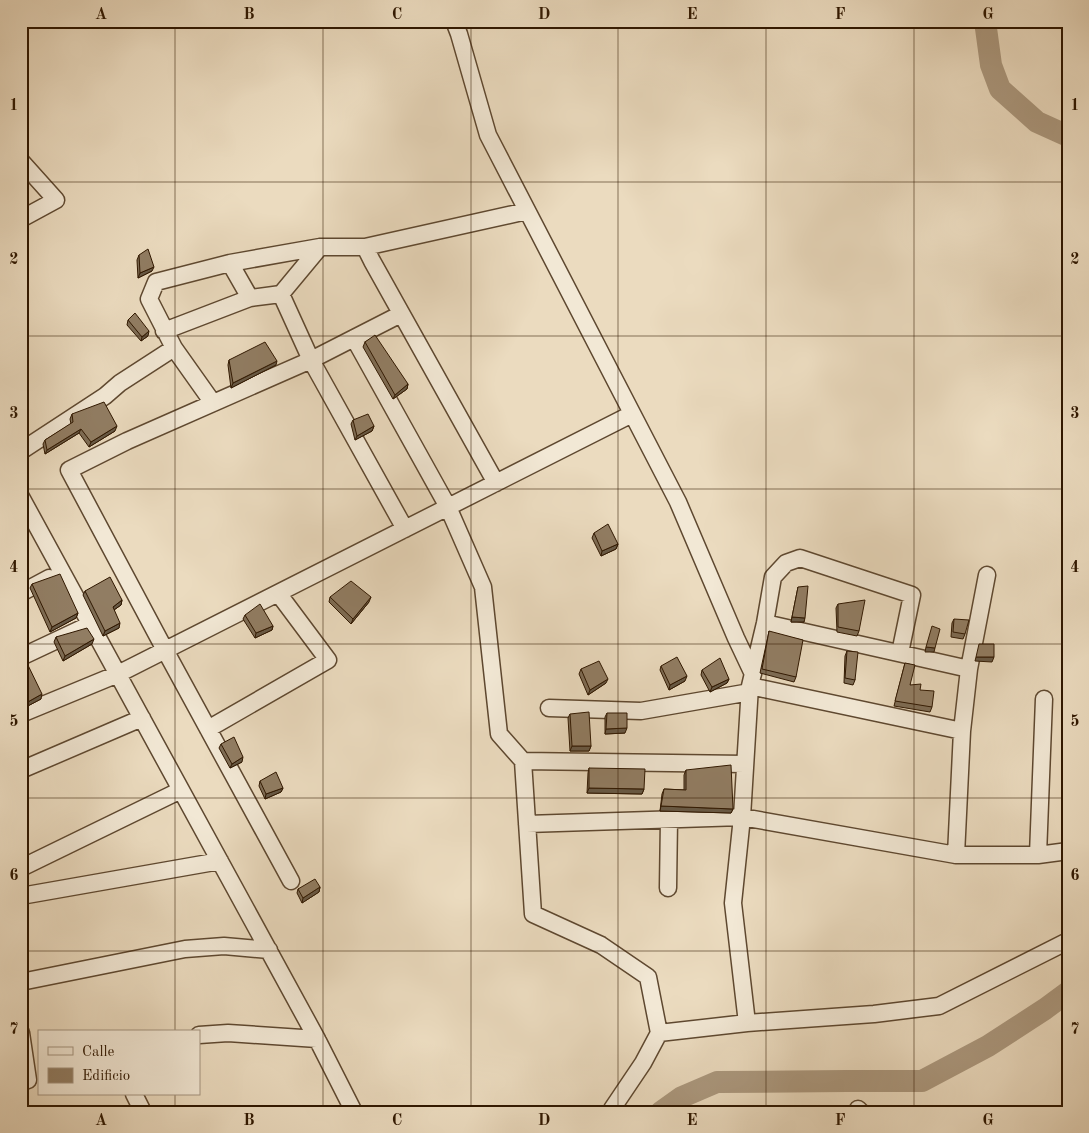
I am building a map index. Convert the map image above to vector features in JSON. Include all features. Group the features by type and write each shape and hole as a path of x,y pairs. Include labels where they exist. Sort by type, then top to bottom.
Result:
{"street":[{"path":"454,21 460,34 488,135 678,502 736,638 751,684"},
{"path":"21,161 56,200 21,220"},
{"path":"214,403 164,331 149,299 156,282 230,263 320,247 365,247 527,211"},
{"path":"164,331 250,298 280,294 320,247"},
{"path":"365,247 496,483"},
{"path":"230,263 250,298"},
{"path":"280,294 311,360 405,529"},
{"path":"291,881 69,470 127,441 311,360 402,314"},
{"path":"354,338 448,507 483,587 499,734 523,761 533,914 601,945 648,977 659,1032 643,1064 612,1108 612,1112"},
{"path":"21,451 174,348"},
{"path":"21,714 118,674 632,414"},
{"path":"21,497 269,950 354,1112"},
{"path":"747,1023 733,903 742,817 751,684 773,577 786,563 800,558 912,594 900,654"},
{"path":"21,593 62,572"},
{"path":"956,855 962,731 969,669 987,575"},
{"path":"208,729 328,660 278,593"},
{"path":"765,623 969,669"},
{"path":"21,657 91,624"},
{"path":"549,708 642,711 751,684 962,731"},
{"path":"1038,855 1044,699"},
{"path":"21,770 142,718"},
{"path":"523,761 745,764"},
{"path":"21,868 181,790"},
{"path":"527,824 742,817 956,855 1038,855 1068,850"},
{"path":"668,888 669,819"},
{"path":"21,896 220,861"},
{"path":"659,1032 747,1023 874,1014 939,1006 1068,941"},
{"path":"21,982 185,949 224,946 269,950"},
{"path":"21,1033 29,1080"},
{"path":"200,1035 228,1033 317,1039"},
{"path":"135,1096 143,1112"}],"building":[{"path":"148,249 154,267 140,273 139,255"},
{"path":"135,313 149,331 142,337 128,320"},
{"path":"375,335 408,384 395,395 365,342"},
{"path":"265,342 277,361 233,383 229,360"},
{"path":"104,402 117,426 91,442 81,429 47,450 45,440 73,422 72,414"},
{"path":"21,410 25,418 21,419"},
{"path":"368,414 374,426 357,436 353,420"},
{"path":"608,524 618,544 602,551 594,533"},
{"path":"60,574 78,613 52,627 32,584"},
{"path":"110,577 122,600 113,607 120,623 105,631 85,591"},
{"path":"351,581 371,597 353,619 330,597"},
{"path":"808,586 805,618 792,617 798,587"},
{"path":"865,600 859,631 838,627 838,604"},
{"path":"260,604 273,626 256,633 245,615"},
{"path":"954,619 969,620 965,634 953,632"},
{"path":"932,626 940,629 935,648 926,647"},
{"path":"87,628 94,639 65,656 56,637"},
{"path":"769,631 803,640 796,677 762,669"},
{"path":"979,644 994,644 994,657 976,657"},
{"path":"847,651 858,652 855,680 845,678"},
{"path":"24,657 42,694 26,703 21,694 21,658"},
{"path":"677,657 687,676 670,685 661,666"},
{"path":"720,658 729,679 712,687 702,670"},
{"path":"599,661 608,679 590,690 581,669"},
{"path":"905,663 915,665 910,685 921,684 920,690 934,691 932,707 895,701"},
{"path":"589,712 591,746 572,746 570,714"},
{"path":"607,713 627,713 627,728 606,729"},
{"path":"234,737 243,757 232,764 221,744"},
{"path":"731,765 733,809 661,806 664,789 686,790 686,770"},
{"path":"589,768 645,769 644,789 589,788"},
{"path":"276,772 283,788 266,794 260,781"},
{"path":"315,879 320,887 303,898 298,889"}],"waterway":[{"path":"985,21 991,65 1000,89 1037,122 1068,136"},
{"path":"661,1112 682,1097 717,1082 922,1081 988,1046 1068,992"}]}
